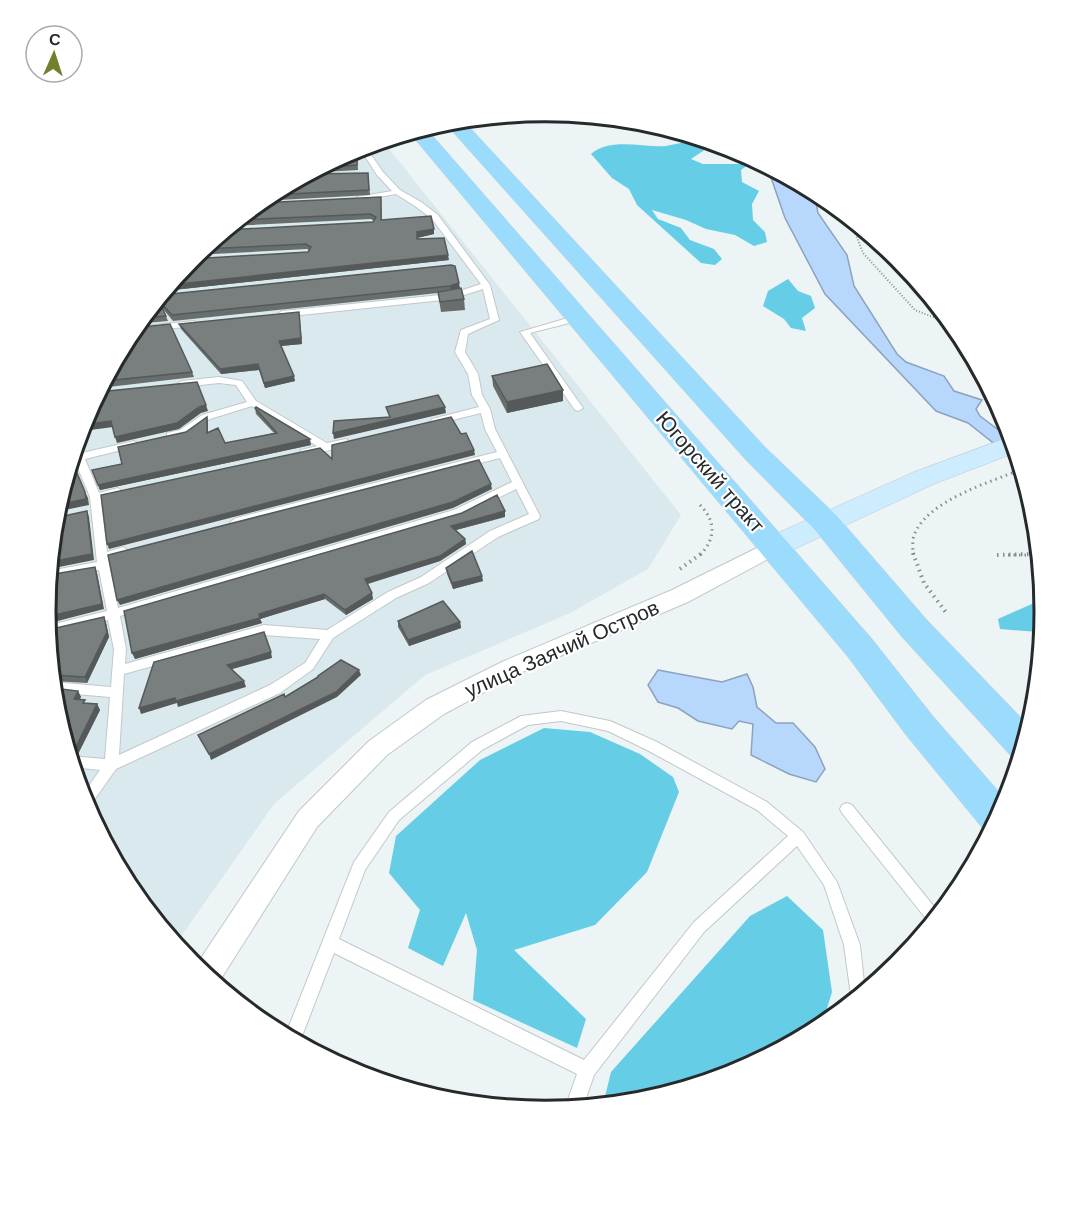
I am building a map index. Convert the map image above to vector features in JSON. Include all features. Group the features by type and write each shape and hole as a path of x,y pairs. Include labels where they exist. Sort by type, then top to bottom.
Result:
{"main road":[{"name":"Югорский тракт","path":"460,129 755,453 826,523 914,628 1018,738"},
{"name":"Югорский тракт","path":"418,138 578,318 860,648 919,725 992,810"},
{"name":"улица Заячий Остров","path":"773,547 924,478 1006,447"}],"street":[{"name":"улица Заячий Остров","path":"211,968 308,819 378,748 435,707 502,672 680,596 773,547"}],"lane":[{"path":"79,762 111,765 275,689 309,666 329,635 392,595 425,580 494,534 535,516 490,429 485,409 477,394 473,374 460,352 464,332 495,320 486,285 444,237 435,217 397,192 367,156"},
{"path":"369,174 380,173"},
{"path":"348,200 372,199 397,192"},
{"path":"458,265 469,263"},
{"path":"274,315 452,296 486,285"},
{"path":"578,318 525,332 578,408"},
{"path":"146,329 203,323"},
{"path":"175,385 219,380 239,383 253,403 326,447"},
{"path":"160,438 183,433 206,417 253,403"},
{"path":"428,422 485,409"},
{"path":"291,455 360,439"},
{"path":"81,453 148,441"},
{"path":"228,525 502,454"},
{"path":"78,463 93,506 120,649 111,765 91,794"},
{"path":"57,628 113,614 458,513 518,484"},
{"path":"93,506 130,490"},
{"path":"58,573 103,561 136,548"},
{"path":"119,671 264,630 329,635"},
{"path":"62,688 117,693"},
{"path":"295,1032 359,867 394,816 477,746 526,720 561,716 610,726 652,746 762,806 798,836 830,882 852,945 857,988"},
{"path":"847,809 930,913"},
{"path":"577,1099 587,1071 699,927 798,836"},
{"path":"330,943 587,1071"}],"path":[{"path":"855,233 863,253 915,310 937,319"},
{"path":"948,615 927,592 912,555 914,537 921,520 939,506 968,491 1014,472"},
{"path":"673,573 706,549 712,534 712,521 699,503"},
{"path":"997,555 1031,554"}],"shaded area":[{"path":"684,142 705,148 691,159 703,164 747,166 741,170 742,182 759,191 752,204 753,220 765,232 767,242 754,246 735,235 706,229 686,220 652,210 658,219 681,228 690,240 714,249 722,259 715,265 701,263 637,205 629,189 612,178 591,154 599,149 617,145 666,146"},
{"path":"388,147 681,515 648,569 570,613 425,675 274,804 180,937 138,883 121,856 93,798 72,738 60,675 57,643 57,579 65,516 81,454 106,394 138,339 177,288 222,243 273,204 328,172"},
{"path":"771,177 816,204 818,213 847,255 854,286 897,354 906,362 944,376 954,391 982,400 976,409 980,416 1000,431 1010,456 968,423 936,411 825,294 785,218"},
{"path":"788,279 798,291 811,296 815,308 802,318 806,331 791,328 784,319 763,306 768,291"},
{"path":"1034,603 1033,632 1000,629 998,619"},
{"path":"658,670 722,682 747,674 753,687 757,707 776,723 793,723 815,747 825,769 816,782 789,774 751,755 753,724 739,721 732,729 698,721 678,708 658,702 648,685"},
{"path":"544,728 590,732 640,754 673,777 679,792 647,872 595,925 514,950 586,1019 577,1048 473,1000 477,950 466,913 443,966 408,948 420,910 389,873 396,836 480,760"},
{"path":"787,896 823,930 832,992 826,1011 762,1050 702,1075 672,1084 605,1096 611,1072 750,916"}],"building":[{"path":"357,159 357,165 341,166"},
{"path":"368,173 369,190 289,194 325,174"},
{"path":"381,197 381,220 431,216 434,229 417,232 417,239 444,238 448,255 181,284 206,258 308,252 311,247 306,244 216,248 239,229 373,222 376,217 370,214 252,219 276,202"},
{"path":"451,265 455,266 459,283 450,286 172,315 163,305 172,294"},
{"path":"461,288 464,299 440,302 438,292"},
{"path":"162,307 166,316 154,317"},
{"path":"299,312 301,338 279,341 294,376 264,383 258,364 220,369 179,324"},
{"path":"170,324 192,372 113,380 147,326"},
{"path":"547,364 563,390 507,402 492,376"},
{"path":"197,382 206,405 199,407 177,423 115,437 111,421 93,423 108,391"},
{"path":"438,395 445,407 333,433 334,421 390,417 386,407"},
{"path":"256,407 310,439 98,485 92,470 122,464 118,447 186,432 207,417 207,433 218,428 225,443 277,433"},
{"path":"451,417 461,434 466,433 474,450 107,544 101,495 320,448 332,459 332,445"},
{"path":"479,460 491,484 453,502 117,600 108,555"},
{"path":"77,473 85,492 86,499 68,503"},
{"path":"497,495 505,511 451,526 465,539 440,556 365,579 372,593 345,610 324,594 259,614 260,618 132,653 124,611 462,513"},
{"path":"87,511 92,554 59,560 65,516"},
{"path":"472,551 482,576 452,583 446,568"},
{"path":"95,567 102,604 56,615 58,574"},
{"path":"443,601 460,622 408,640 398,621"},
{"path":"104,617 107,632 85,677 60,676 57,628"},
{"path":"264,632 271,652 227,665 244,681 176,701 175,698 139,708 154,662"},
{"path":"341,660 359,670 336,692 209,754 198,735 284,694 285,697"},
{"path":"62,689 78,691 74,699 85,700 83,703 97,704 75,749"}]}
